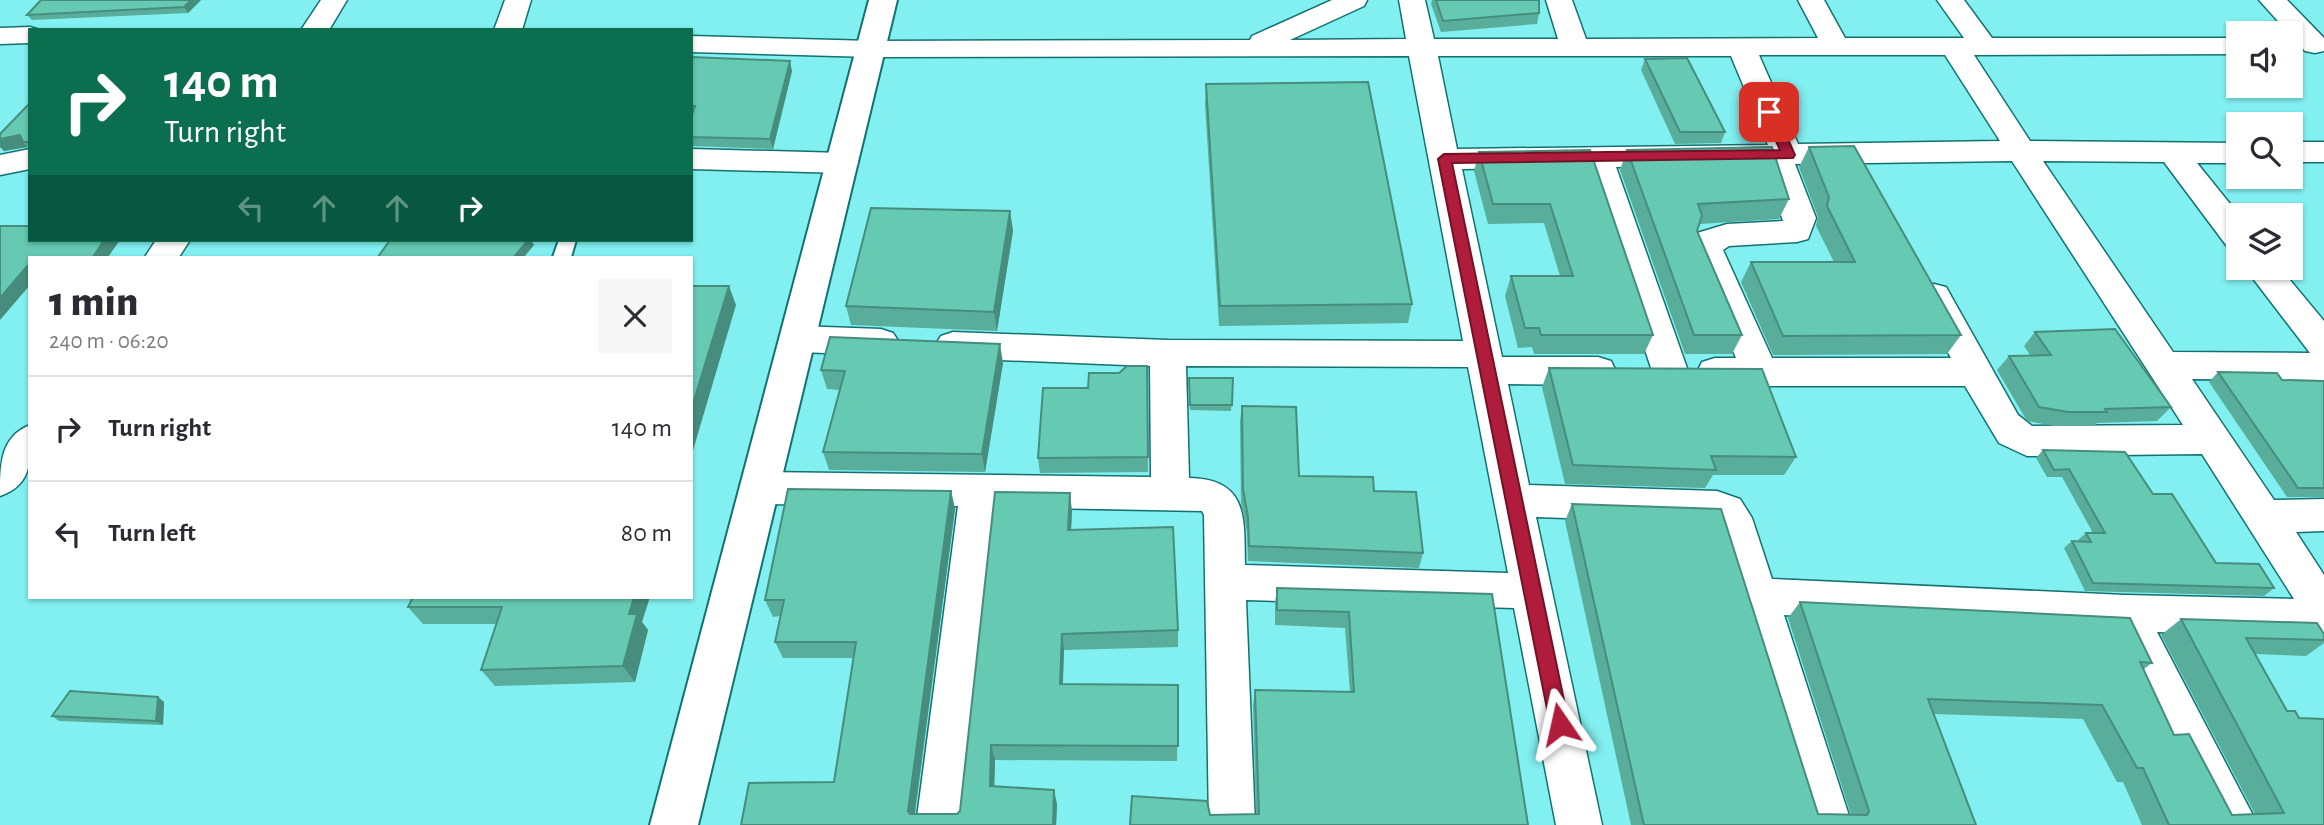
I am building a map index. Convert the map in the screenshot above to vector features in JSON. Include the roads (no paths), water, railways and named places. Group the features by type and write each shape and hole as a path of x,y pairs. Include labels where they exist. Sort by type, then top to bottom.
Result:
{"street":[{"path":"316,28 334,0"},
{"path":"509,28 518,0"},
{"path":"674,825 844,163 883,0"},
{"path":"1251,47 1354,0"},
{"path":"1412,0 1579,825"},
{"path":"1559,0 1575,47"},
{"path":"1811,0 1836,47"},
{"path":"1950,0 2020,151 2214,439 2324,610"},
{"path":"2272,0 2310,46"},
{"path":"0,36 28,36"},
{"path":"693,44 872,49 2226,46"},
{"path":"1741,47 1782,154 1800,218 1797,232 1727,235 1709,241 1707,250 1760,372"},
{"path":"1444,159 2020,151 2226,153"},
{"path":"2303,152 2324,152"},
{"path":"1856,154 1875,190"},
{"path":"2174,154 2226,221"},
{"path":"1597,156 1670,371"},
{"path":"0,165 28,159"},
{"path":"693,159 844,163"},
{"path":"162,256 172,242"},
{"path":"1915,262 2005,425 2012,433 2027,441 2214,439"},
{"path":"2272,280 2324,346"},
{"path":"797,339 1485,362 1670,371 1977,372"},
{"path":"1168,353 1170,494"},
{"path":"2164,365 2324,367"},
{"path":"0,480 28,443"},
{"path":"759,488 1204,494 1216,500 1224,512 1232,825"},
{"path":"939,825 979,490"},
{"path":"1513,499 1726,510 1732,517 1829,825"},
{"path":"2265,517 2324,515"},
{"path":"1225,582 1533,592"},
{"path":"1757,596 2125,613 2324,618"},
{"path":"2125,613 2235,825"}]}
